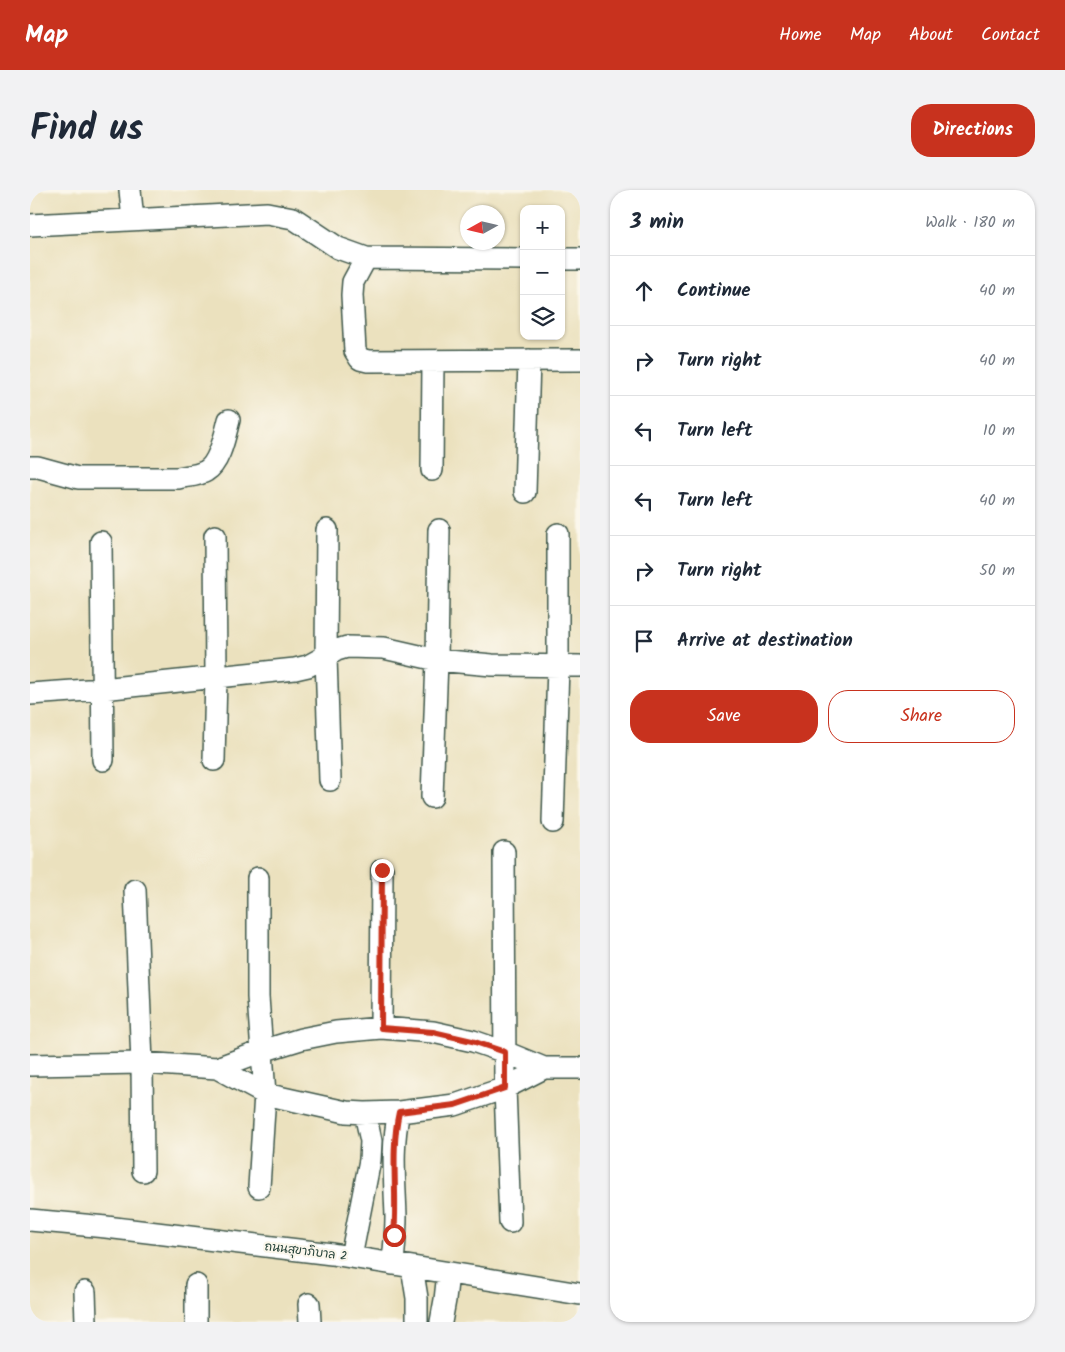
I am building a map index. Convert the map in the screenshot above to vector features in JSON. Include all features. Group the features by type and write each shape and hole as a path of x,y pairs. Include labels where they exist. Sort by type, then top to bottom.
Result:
{"street":[{"path":"130,190 133,220"},
{"path":"30,225 267,213 293,218 338,248 366,258 520,259"},
{"path":"366,258 353,282 352,294 355,351 360,359 368,361 580,360"},
{"path":"565,259 580,259"},
{"path":"525,492 529,360"},
{"path":"432,470 433,361"},
{"path":"30,467 38,467 78,478 178,478 190,476 206,471 214,462 219,453 229,420"},
{"path":"327,530 326,657 330,780"},
{"path":"432,797 439,530"},
{"path":"553,822 558,667 558,534"},
{"path":"214,760 216,677 215,536"},
{"path":"101,542 103,760"},
{"path":"30,694 102,689 295,669 308,666 336,650 347,647 384,648 437,660 492,665 580,666"},
{"path":"504,852 505,1088 510,1222"},
{"path":"381,1028 382,870"},
{"path":"258,878 258,998 265,1094 259,1187"},
{"path":"136,890 142,1063 143,1171"},
{"path":"30,1064 142,1063 218,1068 262,1051 302,1039 336,1032 381,1028 433,1032 472,1041 544,1068 580,1068"},
{"path":"218,1068 265,1094 337,1110 365,1113 399,1112 455,1105 505,1088 544,1068"},
{"path":"399,1112 394,1155 396,1220 403,1266 417,1297 417,1322"},
{"path":"351,1257 370,1160 371,1141 365,1113"},
{"name":"ถนนสุขาภิบาล 2","path":"30,1220 106,1227 351,1257 580,1294"},
{"path":"441,1322 448,1273"},
{"path":"196,1285 196,1322"},
{"path":"85,1292 86,1322"}],"route":[{"path":"382,870 381,1028 433,1032 472,1041 505,1052 505,1088 455,1105 399,1112 394,1155 396,1220 394,1235"}]}
